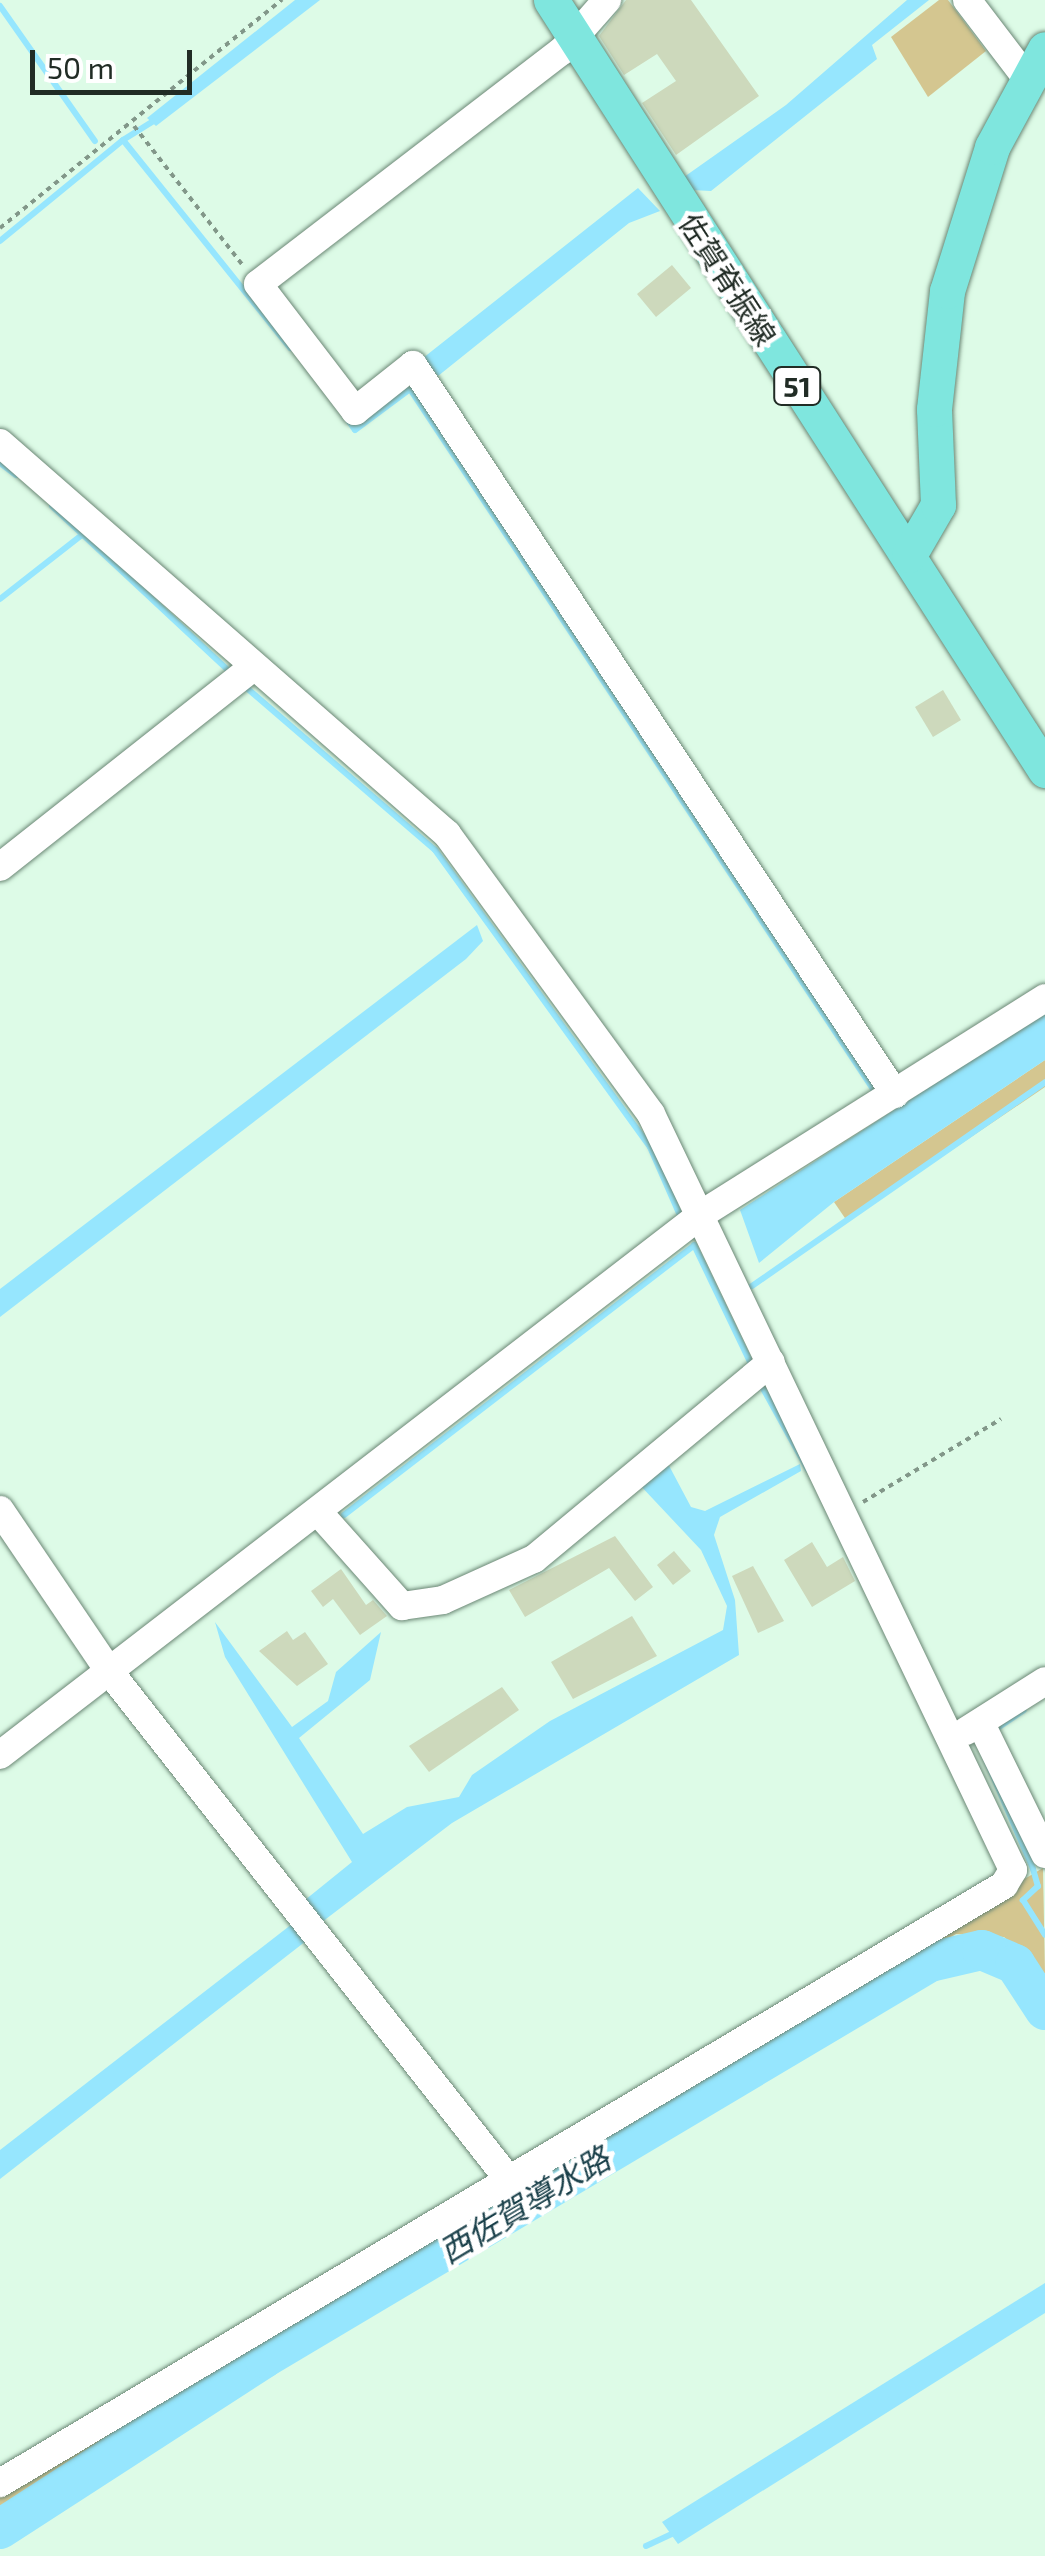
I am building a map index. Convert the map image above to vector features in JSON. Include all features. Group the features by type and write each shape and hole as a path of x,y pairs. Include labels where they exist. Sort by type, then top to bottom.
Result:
{"main road":[{"name":"佐賀脊振線","path":"551,0 1045,770"},
{"path":"908,555 938,505 934,409 947,291 992,147 1045,49"}],"street":[{"path":"607,0 574,36 258,284 355,412 421,376 883,1101"},
{"path":"968,0 1028,80"},
{"path":"0,443 447,834 651,1114 954,1737 1013,1870 1004,1886 505,2176 0,2483"},
{"path":"0,867 253,667"},
{"path":"0,1755 319,1513 702,1214 1045,998"},
{"path":"319,1513 402,1606 443,1600 534,1559 771,1362"},
{"path":"0,1510 109,1671 505,2176"},
{"path":"954,1737 985,1734 1045,1682"},
{"path":"985,1734 1045,1854"}],"path":[{"path":"0,228 133,125 282,0"},
{"path":"133,125 258,284"},
{"path":"844,1513 1001,1419"}],"shaded area":[{"path":"939,0 948,0 986,51 928,97 891,37"},
{"path":"1045,1060 1045,1087 847,1221 834,1202"},
{"path":"1043,1868 1045,1974 1004,1937 956,1934 165,2404 0,2510 0,2493 91,2433"}],"water":[{"path":"295,0 320,0 156,126 147,118"},
{"path":"907,0 929,0 872,45 877,59 711,191 691,190 684,177 786,105"},
{"path":"638,188 660,211 629,223 438,376 423,358"},
{"path":"477,925 483,941 466,959 0,1317 0,1289"},
{"path":"1045,1012 1045,1060 834,1202 759,1263 740,1210"},
{"path":"666,1460 691,1507 705,1511 800,1464 801,1471 720,1517 714,1535 735,1600 739,1655 452,1823 322,1922 305,1900 352,1862 225,1657 215,1622 292,1727 328,1701 336,1672 381,1632 370,1680 299,1738 363,1834 407,1807 459,1797 472,1775 550,1721 723,1630 727,1606 701,1550 638,1483"},
{"path":"292,1924 306,1941 0,2179 0,2150"},
{"path":"1045,2283 1045,2313 678,2544 662,2522"}],"building":[{"path":"626,0 691,0 759,96 676,155 642,103 676,81 657,54 624,75 599,36"},
{"path":"672,265 691,288 656,317 637,294"},
{"path":"943,690 961,720 933,737 915,707"},
{"path":"615,1536 653,1587 635,1601 609,1568 525,1617 509,1590"},
{"path":"812,1542 827,1567 843,1557 855,1581 812,1607 784,1560"},
{"path":"674,1551 691,1571 673,1585 657,1565"},
{"path":"753,1566 784,1621 758,1633 732,1576"},
{"path":"341,1569 366,1605 373,1600 387,1616 360,1635 333,1599 323,1607 311,1591"},
{"path":"632,1616 657,1656 573,1699 551,1662"},
{"path":"287,1631 293,1640 305,1632 328,1664 297,1686 259,1651"},
{"path":"502,1687 519,1710 429,1772 409,1746"}],"waterway":[{"path":"0,6 95,141"},
{"path":"123,140 156,119"},
{"path":"0,241 123,140 290,348"},
{"path":"348,420 355,430 410,389 877,1095"},
{"path":"0,463 16,475"},
{"path":"52,506 233,675"},
{"path":"0,599 82,535"},
{"path":"242,684 435,850 650,1147 679,1213"},
{"path":"752,1286 1045,1082"},
{"path":"344,1515 694,1245 751,1364"},
{"path":"760,1383 808,1470"},
{"path":"993,1731 1024,1710"},
{"path":"978,1741 1033,1869 1038,1886 1023,1900 1045,1935"},
{"name":"西佐賀導水路","path":"0,2529 264,2358 930,1962 982,1950 1015,1964 1045,2010"},
{"path":"646,2546 672,2534"}]}
